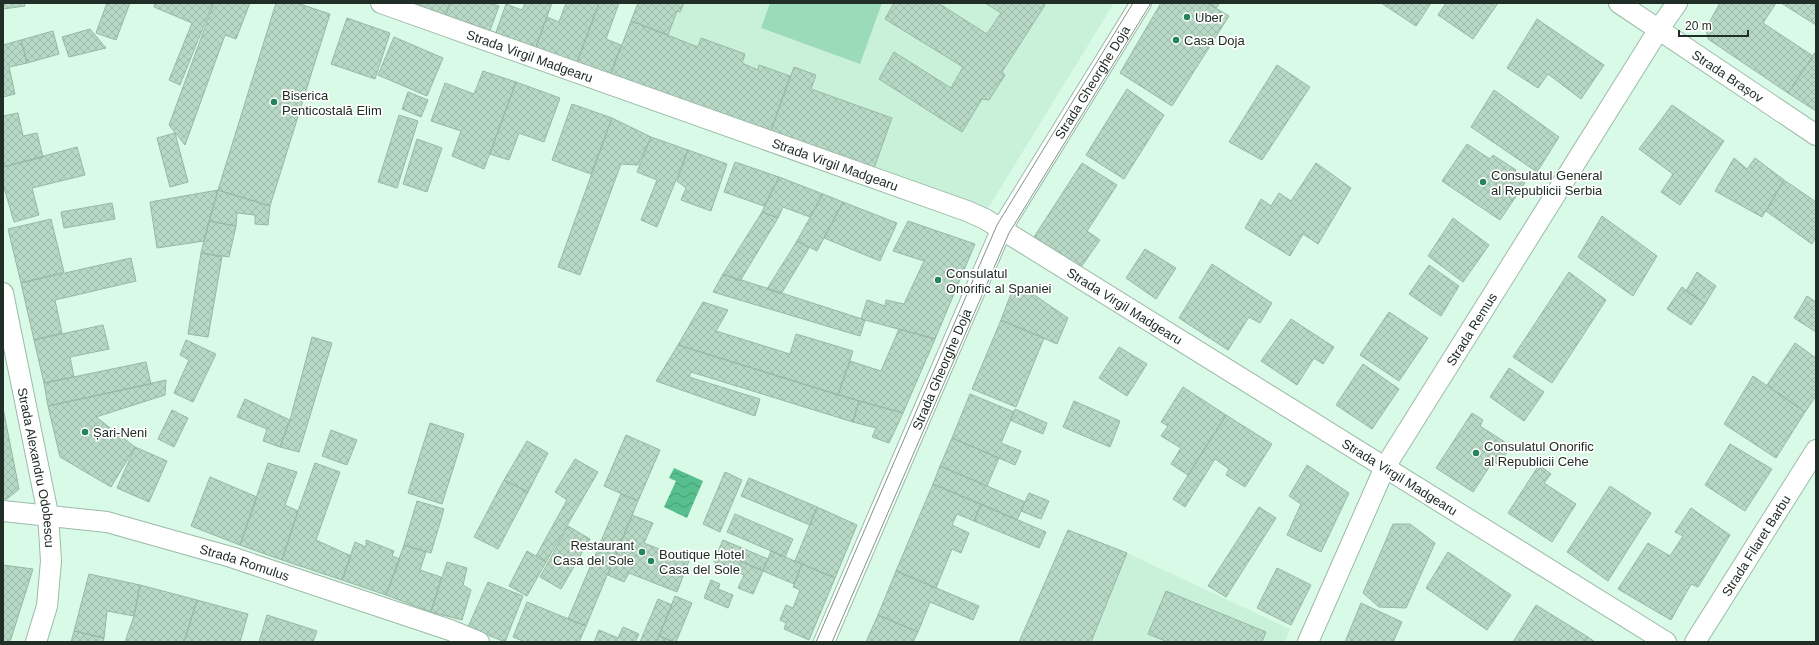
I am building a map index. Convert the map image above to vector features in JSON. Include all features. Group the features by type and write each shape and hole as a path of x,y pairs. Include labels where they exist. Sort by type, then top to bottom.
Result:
{"street":[{"name":"Strada Virgil Madgearu","path":"381,3 967,211 1002,228 1666,642"},
{"name":"Strada Gheorghe Doja","path":"824,642 1002,228 1141,3"},
{"name":"Strada Brașov","path":"1619,3 1816,135"},
{"name":"Strada Remus","path":"1308,642 1385,467 1676,3"},
{"name":"Strada Alexandru Odobescu","path":"3,293 48,514 51,561 47,606 36,642"},
{"name":"Strada Filaret Barbu","path":"1695,642 1816,450"},
{"name":"Strada Romulus","path":"3,511 48,514 107,522 231,557 448,636 479,642"}],"shaded area":[{"path":"638,3 1114,3 987,210 608,81"},
{"path":"770,3 882,3 860,64 761,28"},
{"path":"1068,530 1127,553 1290,629 1285,642 1019,642"}],"water":[{"path":"674,468 703,481 687,518 664,507 676,481 669,478"}],"building":[{"path":"3,3 24,3 25,6 3,9"},
{"path":"107,3 130,3 116,40 96,33"},
{"path":"155,3 213,3 180,85 169,80 192,23 154,7"},
{"path":"214,3 250,3 236,39 225,35 185,145 169,125"},
{"name":"Biserica Penticostală Elim","path":"276,3 297,3 330,14 270,206 218,190"},
{"path":"403,3 450,3 444,21"},
{"path":"450,3 491,3 499,6 488,36 444,21"},
{"path":"525,3 552,3 534,52 494,38 506,4 522,10"},
{"path":"566,3 599,3 575,68 534,52 547,17 559,22"},
{"path":"599,3 619,3 606,39 621,45 608,81 575,68"},
{"path":"638,3 684,3 680,12 677,11 668,35 631,21"},
{"path":"894,3 938,3 987,34 1001,13 985,3 1042,3 1045,5 1002,72 1005,75 989,100 982,99 962,132 879,79 894,52 951,88 963,67 885,19"},
{"name":"Casa Doja","path":"1161,3 1207,3 1229,16 1172,106 1120,73"},
{"path":"1207,3 1220,3 1216,8"},
{"path":"1381,3 1431,3 1416,26"},
{"path":"1446,3 1498,3 1473,39 1438,15"},
{"path":"1720,3 1776,3 1763,23 1813,56 1788,93 1708,39 1706,28"},
{"path":"1781,3 1816,3 1816,25"},
{"path":"347,18 390,33 375,79 331,64"},
{"path":"1537,19 1604,65 1581,99 1548,74 1538,88 1507,68"},
{"path":"631,21 698,47 701,38 745,54 742,63 758,70 759,65 790,76 769,136 608,81"},
{"path":"90,29 106,48 69,57 62,37"},
{"path":"53,31 59,54 27,63 21,40"},
{"path":"394,37 443,58 427,96 378,75"},
{"path":"21,40 27,63 9,67 15,94 3,97 3,45"},
{"path":"1816,51 1816,111 1788,93"},
{"path":"1277,65 1310,87 1262,160 1229,142"},
{"path":"794,67 816,75 811,89 892,118 873,171 769,136"},
{"path":"483,71 516,82 484,169 452,156 461,131 431,121 445,83 474,94"},
{"path":"516,82 560,98 544,142 519,133 509,160 490,154"},
{"path":"1127,89 1164,115 1124,179 1086,155"},
{"path":"1494,90 1559,137 1537,172 1471,127"},
{"path":"408,92 428,100 421,117 402,109"},
{"path":"572,104 612,118 591,174 552,160"},
{"path":"1672,105 1724,141 1680,205 1661,192 1673,174 1639,149"},
{"path":"18,113 23,136 37,133 43,157 3,167 3,116"},
{"path":"399,115 418,121 397,188 378,182"},
{"path":"612,118 651,137 638,165 621,164 580,275 558,267"},
{"path":"175,133 188,182 170,187 157,138"},
{"path":"651,137 688,150 657,227 641,220 657,180 637,172"},
{"path":"417,139 442,148 427,192 403,184"},
{"name":"Consulatul General al Republicii Serbia","path":"1467,144 1490,159 1493,155 1516,170 1513,175 1525,183 1500,220 1442,181"},
{"path":"77,147 85,175 32,188 39,215 14,222 3,184 3,167"},
{"path":"688,150 727,164 711,211 681,200 686,188 677,181"},
{"path":"1734,158 1747,169 1755,158 1784,180 1762,217 1715,191"},
{"path":"735,162 779,177 764,206 724,192"},
{"path":"1082,163 1117,185 1087,231 1100,240 1081,267 1034,237"},
{"path":"1316,163 1351,188 1318,244 1303,234 1290,256 1245,228 1261,199 1271,206 1279,193 1291,201"},
{"path":"779,177 823,194 810,217 783,207 778,218 762,212"},
{"path":"1784,180 1816,202 1816,237 1812,244 1766,211"},
{"path":"218,190 204,241 157,248 150,202"},
{"path":"218,190 270,206 268,225 255,224 255,215 237,213 236,226 209,221"},
{"path":"823,194 843,202 817,251 797,241"},
{"path":"843,202 897,223 880,261 824,238"},
{"path":"112,203 115,219 64,228 61,212"},
{"path":"762,212 778,218 740,281 723,274"},
{"path":"1602,216 1657,256 1633,296 1578,257"},
{"path":"1453,218 1489,245 1463,282 1428,256"},
{"path":"51,219 64,272 21,283 8,229"},
{"path":"209,221 236,226 229,257 201,253"},
{"name":"Consulatul Onorific al Spaniei","path":"908,221 975,244 935,339 861,319 867,300 885,306 886,300 904,304 924,261 893,251"},
{"path":"797,241 809,248 781,294 767,289"},
{"path":"1145,249 1176,268 1156,299 1126,278"},
{"path":"201,253 222,257 208,337 188,334"},
{"path":"131,258 136,281 55,300 62,333 34,340 21,283"},
{"path":"1212,264 1272,303 1260,323 1249,317 1228,350 1179,318"},
{"path":"1429,265 1459,286 1441,316 1409,294"},
{"path":"1569,272 1606,300 1552,383 1513,357"},
{"path":"1697,272 1716,286 1705,304 1686,291"},
{"path":"723,274 865,320 860,336 713,292"},
{"path":"1021,286 1068,318 1057,344 1001,320 1012,291"},
{"path":"1682,287 1705,304 1691,325 1667,309"},
{"path":"1807,296 1816,302 1816,332 1794,318"},
{"path":"703,302 728,310 716,331 790,354 796,334 853,351 838,395 678,345"},
{"path":"1389,312 1428,338 1399,381 1360,355"},
{"path":"1291,319 1334,347 1323,364 1314,358 1297,385 1261,361"},
{"path":"1001,320 1044,338 1016,407 972,389"},
{"path":"103,325 109,349 70,357 74,377 44,383 34,340"},
{"path":"899,329 935,339 903,413 838,395 850,361 881,371"},
{"path":"312,337 332,343 299,452 280,447 290,420"},
{"path":"186,340 216,354 193,402 174,393 189,360 180,355"},
{"path":"1795,343 1816,358 1816,396 1805,412 1767,385"},
{"path":"678,345 859,401 853,422 691,372 689,377 760,399 755,416 656,381"},
{"path":"1119,347 1147,364 1127,396 1099,378"},
{"path":"146,362 151,384 48,406 44,383"},
{"path":"1363,364 1399,389 1372,429 1336,405"},
{"path":"1509,368 1544,392 1524,421 1490,397"},
{"path":"1753,376 1805,412 1776,458 1724,424"},
{"name":"Șari-Neni","path":"166,380 165,395 96,417 135,447 111,487 60,457 48,406"},
{"path":"1183,387 1226,415 1188,475 1171,464 1181,448 1161,436 1168,426 1161,422"},
{"path":"970,394 1014,412 1001,443 1021,451 1015,465 952,438"},
{"path":"245,399 290,420 280,447 263,441 267,429 237,417"},
{"path":"859,401 903,413 889,443 872,437 876,428 853,422"},
{"path":"1074,401 1120,421 1110,447 1063,427"},
{"path":"3,408 19,489 7,499 3,499"},
{"path":"1015,409 1047,423 1043,434 1010,420"},
{"path":"172,410 188,418 174,447 158,439"},
{"name":"Consulatul Onorific al Republicii Cehe","path":"1472,413 1483,420 1480,426 1511,446 1499,465 1493,461 1473,492 1436,468"},
{"path":"1226,415 1272,444 1245,487 1226,475 1229,469 1215,459 1185,507 1173,499"},
{"path":"430,423 464,434 442,504 408,493"},
{"path":"331,430 357,440 347,465 322,456"},
{"path":"626,435 660,450 638,501 604,486"},
{"path":"952,438 999,458 987,486 940,466"},
{"path":"527,441 548,453 528,492 504,480"},
{"path":"1730,444 1772,469 1745,511 1705,485"},
{"path":"135,447 167,461 149,502 117,488"},
{"path":"575,459 598,472 546,562 536,556 567,500 555,492"},
{"path":"268,463 297,472 285,505 298,511 282,560 240,545"},
{"path":"315,463 340,472 316,540 351,556 342,580 282,560"},
{"path":"1307,465 1349,493 1321,552 1287,535 1301,504 1289,496"},
{"path":"1539,465 1551,474 1544,483 1576,504 1552,542 1508,513"},
{"path":"940,466 1025,502 1017,520 933,484"},
{"path":"725,472 742,480 720,532 703,524"},
{"path":"210,477 257,497 240,545 191,526"},
{"path":"749,478 817,507 810,525 741,496"},
{"path":"504,480 528,492 498,549 474,537"},
{"path":"933,484 981,504 974,521 957,514 952,525 969,533 961,553 952,549 936,588 896,571"},
{"path":"1610,486 1651,513 1608,581 1567,552"},
{"path":"1029,493 1049,501 1041,519 1021,511"},
{"path":"621,494 638,501 586,626 568,619"},
{"path":"417,501 444,509 431,553 404,545"},
{"path":"981,504 1046,532 1039,548 974,521"},
{"path":"817,507 857,525 835,578 795,561"},
{"path":"1259,507 1276,518 1226,597 1208,586"},
{"path":"1691,508 1730,535 1698,587 1691,584 1671,620 1618,589 1648,543 1670,556 1683,536 1675,532"},
{"path":"735,514 793,539 785,557 727,532"},
{"name":"Restaurant Casa del Sole","path":"632,515 653,523 644,543 689,561 677,592 629,573 624,582 608,575"},
{"path":"1393,524 1410,524 1435,543 1406,608 1379,607 1363,593"},
{"path":"568,526 590,539 561,589 540,577"},
{"path":"1068,530 1127,553 1091,642 1019,642"},
{"path":"366,540 394,551 392,556 400,559 386,595 342,580 355,542 366,547"},
{"path":"723,540 768,559 763,571 718,551"},
{"path":"404,545 426,552 420,570 441,577 431,612 386,595"},
{"path":"527,551 546,562 527,596 509,586"},
{"path":"718,551 763,571 753,594 738,588 744,575 714,562"},
{"path":"771,551 802,564 794,584 763,571"},
{"path":"1448,552 1511,595 1487,630 1426,588"},
{"path":"447,562 467,568 463,585 471,590 462,620 431,612"},
{"path":"802,564 835,578 809,640 784,629 786,623 780,620 786,605 793,608 800,590 793,587"},
{"path":"3,565 33,569 10,642 3,642"},
{"path":"1277,568 1311,585 1291,625 1257,608"},
{"path":"896,571 979,606 973,620 930,602 918,632 878,615"},
{"path":"89,574 140,585 134,616 107,611 104,638 74,631"},
{"path":"711,580 720,584 718,589 733,595 728,608 704,598"},
{"path":"488,582 523,596 505,642 468,627"},
{"path":"140,585 197,600 184,642 125,642 134,616"},
{"path":"1166,591 1266,632 1262,642 1168,642 1148,634"},
{"path":"675,596 692,603 676,642 674,642 659,636"},
{"path":"658,599 672,605 656,642 640,642"},
{"path":"197,600 248,614 240,642 184,642"},
{"path":"527,602 586,626 579,642 525,642 513,637"},
{"path":"1361,603 1402,622 1393,642 1345,642"},
{"path":"1536,605 1588,637 1585,642 1513,642"},
{"path":"267,615 317,631 313,642 259,642"},
{"path":"878,615 918,632 913,642 866,642"},
{"path":"623,627 639,634 635,642 594,642 599,630 618,638"},
{"path":"74,631 104,638 103,642 71,642"},
{"path":"659,636 674,642 656,642"},
{"path":"1588,637 1595,642 1585,642"}],"tram line":[{"path":"816,642 997,225 1133,3"},
{"path":"832,642 1009,233 1151,3"}],"place":[{"name":"Uber","path":"1187,17"},
{"name":"Casa Doja","path":"1176,40"},
{"name":"Biserica Penticostală Elim","path":"274,102"},
{"name":"Consulatul General al Republicii Serbia","path":"1483,182"},
{"name":"Consulatul Onorific al Spaniei","path":"938,280"},
{"name":"Șari-Neni","path":"85,432"},
{"name":"Consulatul Onorific al Republicii Cehe","path":"1476,453"},
{"name":"Restaurant Casa del Sole","path":"642,552"},
{"name":"Boutique Hotel Casa del Sole","path":"651,561"}]}
